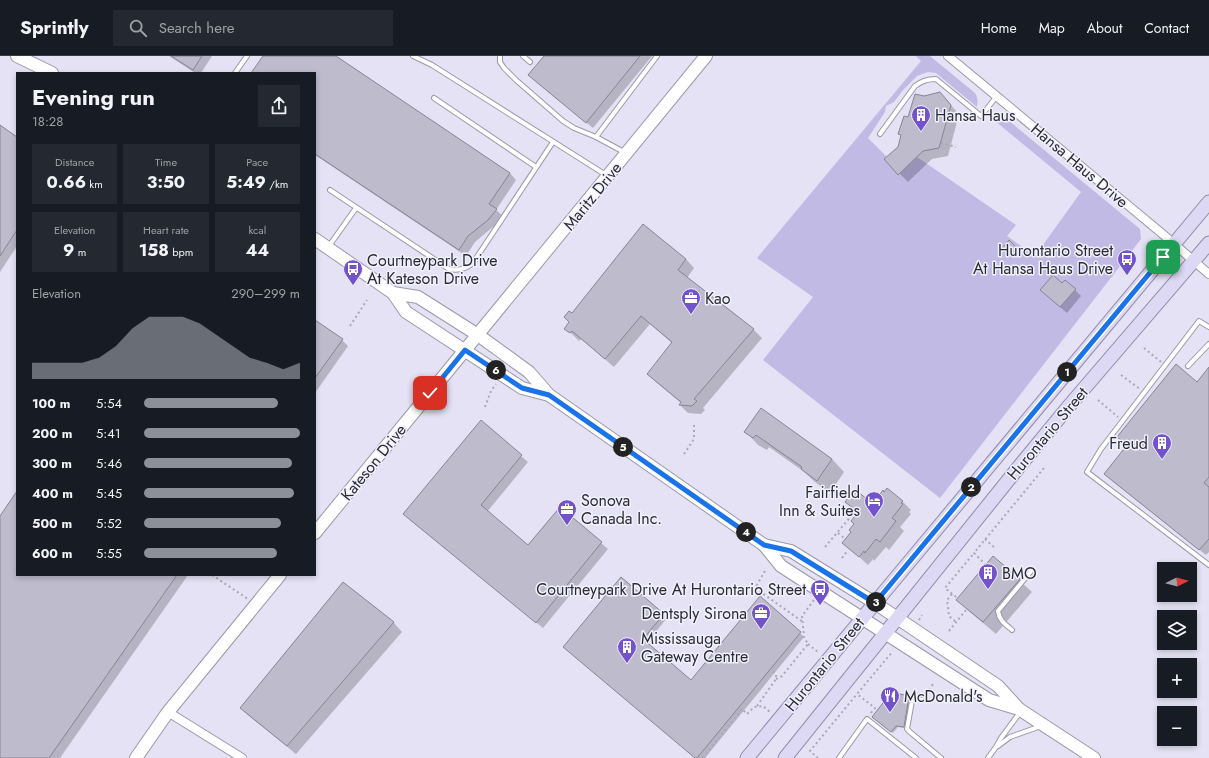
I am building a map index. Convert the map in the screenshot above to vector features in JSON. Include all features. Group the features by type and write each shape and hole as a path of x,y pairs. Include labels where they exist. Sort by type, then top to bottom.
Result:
{"main road":[{"path":"17,56 50,72"},
{"name":"Maritz Drive","path":"478,335 706,56"},
{"name":"Hurontario Street","path":"747,758 1209,202"},
{"path":"316,240 393,292 418,297 478,335 529,372 549,395 764,545 781,566 989,700 1020,710"},
{"name":"Hurontario Street","path":"784,758 1069,406 1209,244"},
{"path":"393,292 406,312 522,388 549,395"},
{"name":"Kateson Drive","path":"316,532 478,335"},
{"path":"764,545 791,551 875,603 998,686 1020,710 1094,758"},
{"path":"136,758 168,712 279,576"}],"street":[{"name":"Hansa Haus Drive","path":"948,56 1209,274"},
{"path":"168,712 242,758"}],"lane":[{"path":"236,72 247,56"},
{"path":"413,56 432,65 608,176"},
{"path":"500,56 500,62 504,68 563,121 574,128 596,137 626,153"},
{"path":"523,56 530,62"},
{"path":"596,137 657,56"},
{"path":"880,134 915,86 922,81 929,79 936,80 981,116 997,96"},
{"path":"434,98 536,167"},
{"path":"330,190 449,269 461,269 473,263 553,142"},
{"path":"328,248 356,208"},
{"path":"1209,327 1199,321 1122,420 1101,449 1087,472 1209,565"},
{"path":"1188,366 1209,344"},
{"path":"1012,630 1001,621 998,616 998,611 1032,570"},
{"path":"923,700 916,699 912,701 907,729 941,758"},
{"path":"988,758 1020,710"},
{"path":"839,758 867,719 916,758"},
{"path":"996,747 1010,737 1043,725"}],"path":[{"path":"941,143 956,147"},
{"path":"350,326 367,300"},
{"path":"1144,348 1165,365"},
{"path":"1121,375 1144,393"},
{"path":"485,407 491,390 496,384"},
{"path":"1098,400 1122,420"},
{"path":"684,454 694,439 694,424"},
{"path":"956,598 945,588 1044,468"},
{"path":"826,547 852,515"},
{"path":"838,533 844,538"},
{"path":"985,539 996,549"},
{"path":"842,558 848,550"},
{"path":"974,553 986,564"},
{"path":"765,571 755,588 803,622"},
{"path":"213,576 256,605"},
{"path":"820,591 802,616 804,637 808,644 828,660"},
{"path":"952,594 947,600 949,616 956,622"},
{"path":"949,631 966,610"},
{"path":"912,628 922,615"},
{"path":"818,758 810,751 900,642"},
{"path":"703,758 742,709 747,714 757,706 776,679 782,676 808,644"},
{"path":"772,670 776,674 776,679"},
{"path":"923,700 933,684"},
{"path":"857,694 875,708 867,719"},
{"path":"757,706 763,706 779,720"}],"shaded area":[{"path":"916,56 930,56 975,93 978,102 977,107 936,73 928,72 917,76 894,102 886,106 885,112 868,138 887,157 884,159 898,174 917,157 1016,225 1007,236 1035,256 1081,192 989,116 994,114 1003,116 1140,229 1141,239 940,498 763,360 813,297 757,258 921,61"}],"building":[{"path":"171,56 202,56 193,70"},
{"path":"263,56 336,56 510,173 489,204 497,209 488,220 468,236 459,250 316,155 316,72 252,72"},
{"path":"544,56 640,56 586,123 528,75"},
{"name":"Hansa Haus","path":"940,92 951,105 939,148 923,151 898,175 884,159 898,147 901,135 898,134 904,116 908,117 915,94 924,96"},
{"path":"0,125 16,136 16,232 0,256"},
{"name":"Kao","path":"643,224 686,259 678,270 754,329 694,399 697,401 692,406 679,405 681,402 647,374 672,342 641,316 605,359 572,331 570,333 564,329 569,322 564,317 569,311 572,313"},
{"path":"1009,240 1016,247 1010,255 1002,249"},
{"path":"1053,275 1062,283 1065,280 1076,289 1060,307 1040,290"},
{"path":"316,321 343,339 316,377"},
{"name":"Freud","path":"1176,364 1197,382 1209,367 1209,477 1204,483 1209,487 1209,539 1199,550 1104,474 1127,445 1117,437"},
{"path":"761,408 832,459 817,481 801,469 802,467 756,435 753,438 744,432"},
{"path":"481,420 522,455 481,505 528,545 560,507 602,542 536,623 403,514"},
{"path":"887,488 903,501 901,503 903,504 892,518 896,521 880,542 876,539 865,553 864,551 859,557 842,543 851,532 849,530 854,524 851,521 858,512 845,502 855,489 870,502 878,493 880,494 883,490 884,492"},
{"path":"16,492 16,576 176,576 49,758 0,758 0,516"},
{"name":"BMO","path":"993,556 1020,579 983,622 956,600"},
{"name":"Mississauga Gateway Centre","path":"621,577 664,614 643,639 691,680 760,596 801,632 697,758 695,758 563,647"},
{"path":"343,582 394,622 287,746 240,708"},
{"name":"McDonald's","path":"887,691 909,696 904,727 896,726 891,732 872,717 886,699"}],"place":[{"name":"Hansa Haus","path":"921,132"},
{"name":"Hurontario Street At Hansa Haus Drive","path":"1127,276"},
{"name":"Courtneypark Drive At Kateson Drive","path":"353,286"},
{"name":"Kao","path":"691,315"},
{"name":"Freud","path":"1162,460"},
{"name":"Fairfield Inn & Suites","path":"874,518"},
{"name":"Sonova Canada Inc.","path":"567,526"},
{"name":"BMO","path":"988,590"},
{"name":"Courtneypark Drive At Hurontario Street","path":"820,606"},
{"name":"Dentsply Sirona","path":"761,630"},
{"name":"Mississauga Gateway Centre","path":"627,664"},
{"name":"McDonald's","path":"890,713"}],"route":[{"path":"430,393 465,350 522,388 549,395 764,545 791,551 875,603 1163,257"}]}
